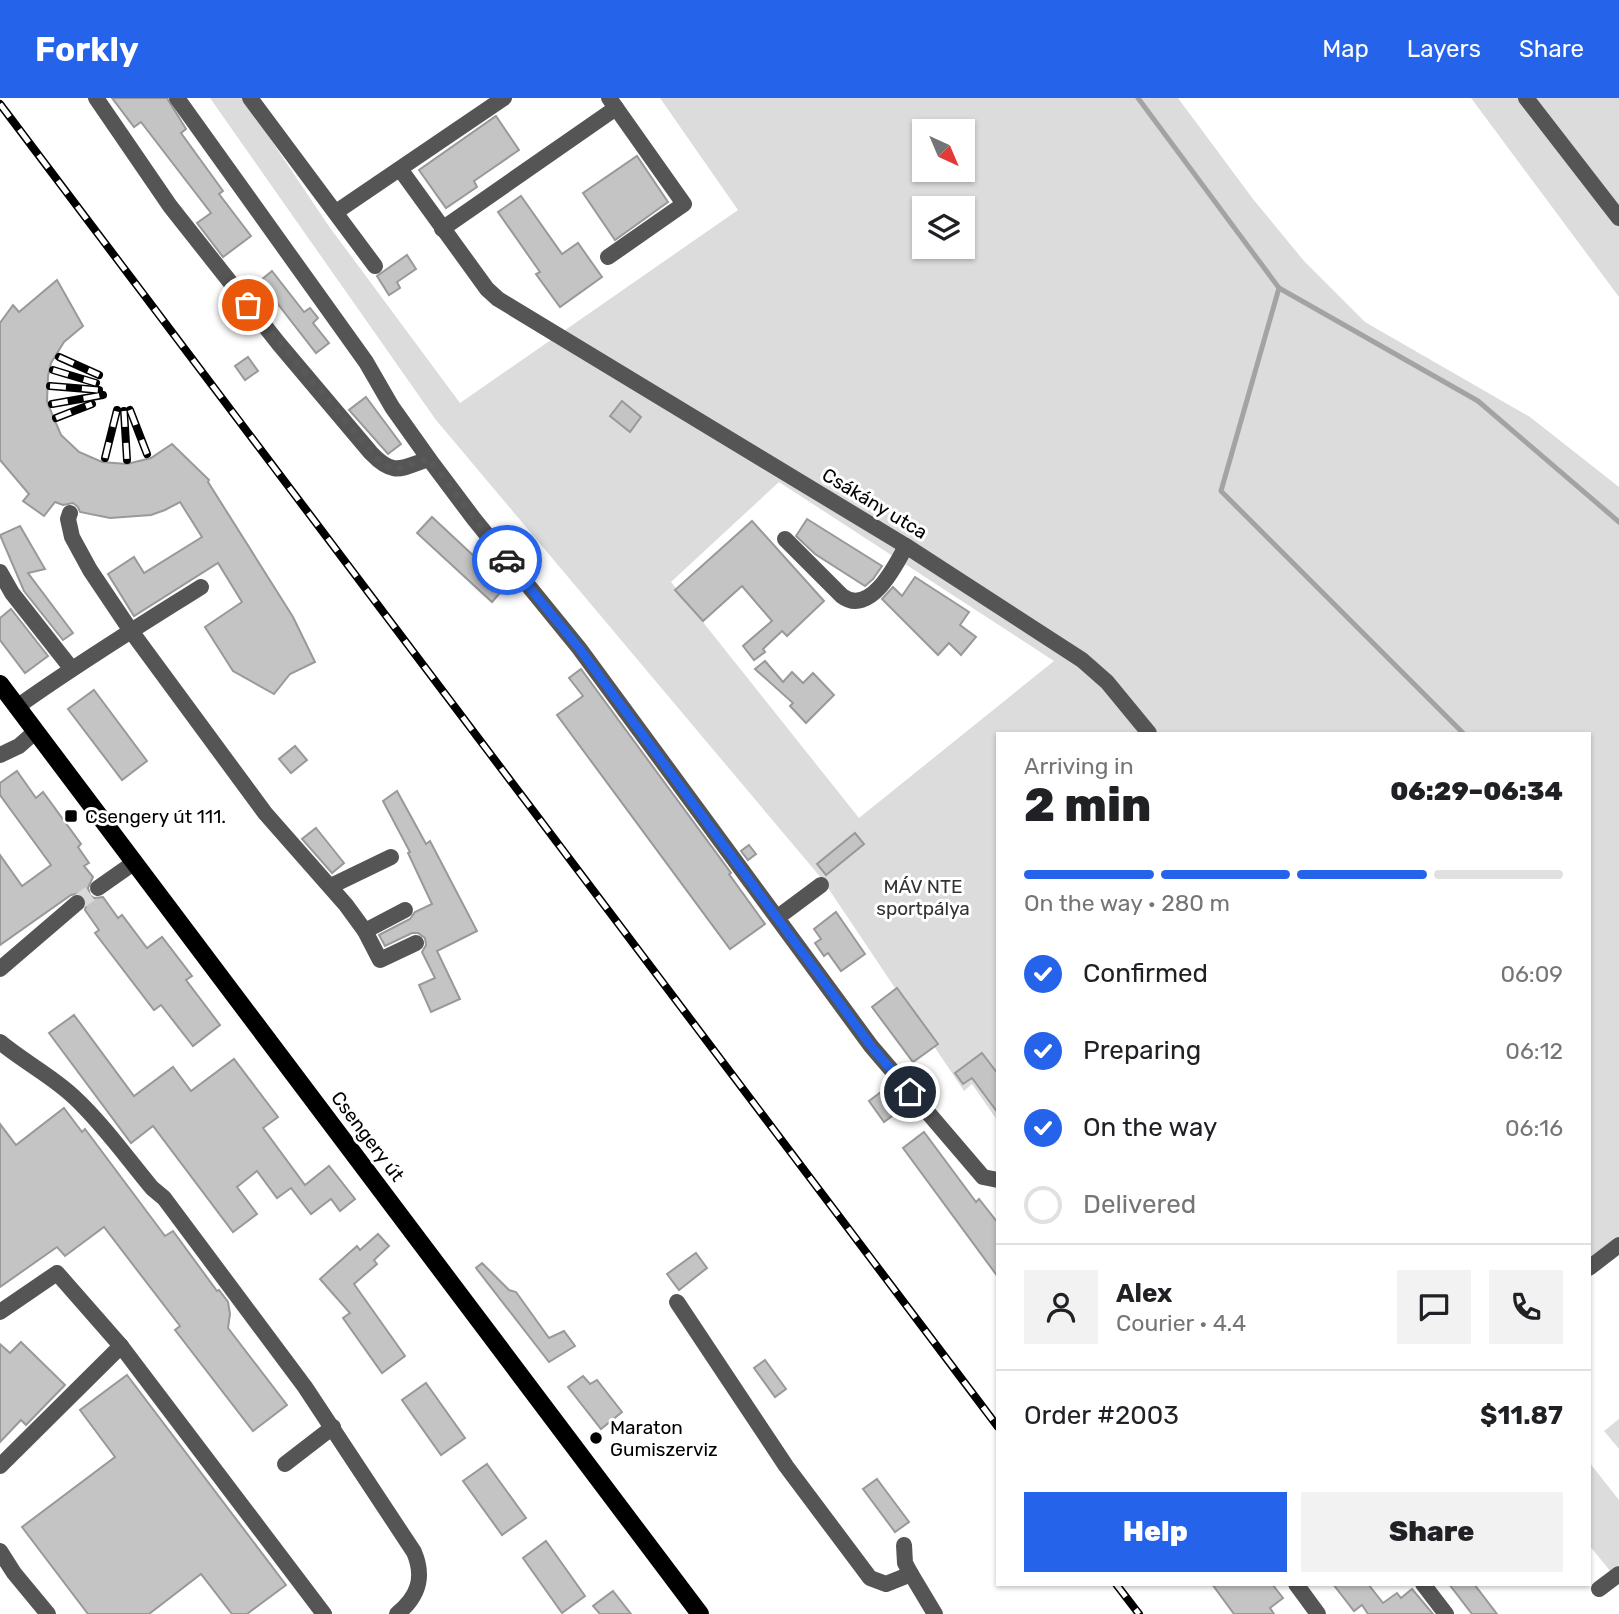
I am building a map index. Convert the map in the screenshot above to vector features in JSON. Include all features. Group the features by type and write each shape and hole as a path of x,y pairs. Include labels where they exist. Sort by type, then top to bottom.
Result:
{"main road":[{"name":"Csengery út","path":"0,684 700,1614"}],"street":[{"path":"96,98 170,206 279,344 371,453 382,464 397,469 429,459"},
{"path":"177,98 366,362 392,407 429,459 579,648 871,1046 983,1177 996,1180"},
{"path":"250,98 375,266"},
{"path":"336,212 504,98"},
{"path":"1526,98 1619,218"},
{"path":"442,229 613,103 684,204 608,257"},
{"name":"Csákány utca","path":"400,169 492,295 906,546 1082,660 1107,682 1148,732"},
{"path":"70,513 69,527 75,543 131,631 265,813 331,886 365,932 380,960 416,943"},
{"path":"785,539 842,596 853,601 867,598 874,593 906,546"},
{"path":"0,572 12,593 71,668"},
{"path":"17,706 71,668 112,645 201,587"},
{"path":"0,755 19,746 35,732"},
{"path":"331,886 391,857"},
{"path":"98,888 135,862"},
{"path":"778,917 821,885"},
{"path":"1,964 77,904"},
{"path":"365,932 405,910"},
{"path":"0,1042 73,1096 152,1188 164,1198 333,1427 414,1552 420,1566 417,1590 411,1601 397,1614"},
{"path":"1591,1266 1619,1245"},
{"path":"0,1312 57,1273 121,1346 324,1614"},
{"path":"677,1302 786,1466 870,1578 887,1584 911,1574"},
{"path":"0,1466 121,1346"},
{"path":"285,1464 333,1427"},
{"path":"904,1545 905,1563 935,1614"},
{"path":"0,1551 14,1573 48,1614"},
{"path":"1599,1589 1619,1574"},
{"path":"1297,1586 1318,1614"},
{"path":"1425,1586 1446,1614"}],"green space":[{"name":"MÁV NTE sportpálya","path":"210,98 243,98 328,225 460,403 738,210 660,98 1178,98 1253,199 1304,261 1365,322 1530,417 1619,487 1619,1245 1591,1261 1591,732 996,732 996,1119 972,1084 964,1091 822,879 436,420","holes":["779,482 1054,661 859,818 671,582"]},
{"path":"1471,98 1619,98 1619,297"},
{"path":"1619,1419 1619,1449 1604,1431"},
{"path":"1591,1465 1619,1500 1619,1565 1611,1572 1591,1547"}],"building":[{"path":"112,98 167,98 186,129 181,133 223,191 219,194 251,236 223,257 197,223 211,213 141,122 134,127"},
{"path":"496,116 519,150 474,181 477,187 446,208 419,170"},
{"path":"637,156 668,202 615,240 583,193"},
{"path":"521,196 562,254 578,243 602,277 560,307 536,274 540,272 498,212"},
{"path":"407,255 416,269 397,282 400,288 389,295 377,276"},
{"path":"272,271 304,312 310,308 318,318 313,323 329,343 316,353 260,281"},
{"path":"57,280 83,326 64,342 51,363 48,376 47,402 61,435 79,452 102,462 127,464 151,458 172,444 209,480 293,617 315,662 290,674 274,694 233,671 205,627 242,602 218,563 134,616 108,574 134,557 144,573 202,537 180,502 151,515 110,518 80,512 73,503 63,505 55,502 44,516 23,501 29,494 0,460 0,323 13,305 19,312"},
{"path":"248,357 258,371 245,380 235,366"},
{"path":"366,397 401,444 388,454 349,410"},
{"path":"622,401 641,417 630,432 610,416"},
{"path":"432,517 506,586 492,602 417,533"},
{"path":"807,519 882,566 873,579 865,586 815,554 796,536"},
{"path":"752,521 824,601 787,636 782,631 763,649 765,652 754,660 743,646 772,621 742,586 703,621 675,590"},
{"path":"20,526 45,569 28,573 73,633 63,640 24,591 0,535"},
{"path":"915,577 969,612 960,625 976,637 961,655 949,643 938,655 882,599 893,587 902,596"},
{"path":"11,609 48,656 25,673 0,640 0,618"},
{"path":"765,661 783,682 792,672 803,683 813,673 834,695 806,723 790,706 793,703 755,669"},
{"path":"581,669 731,873 729,874 765,924 730,949 557,715 583,696 569,678"},
{"path":"94,690 147,761 122,780 68,709"},
{"path":"295,746 307,760 291,773 279,759"},
{"path":"17,771 36,798 43,792 81,844 78,847 89,863 84,866 93,877 88,888 90,895 94,898 103,897 118,918 122,915 147,948 162,937 192,976 186,980 220,1025 193,1046 161,1005 154,1010 95,933 99,930 85,910 87,900 81,893 71,895 0,945 0,855 22,886 51,865 0,795 0,783"},
{"path":"397,791 426,844 430,841 477,931 437,951 460,999 431,1012 419,985 435,978 422,952 426,945 425,938 418,933 412,933 385,946 379,935 432,904 408,853 410,852 383,801"},
{"path":"316,828 344,863 332,873 302,839"},
{"path":"855,833 864,844 826,875 817,864"},
{"path":"749,845 756,854 748,860 741,851"},
{"path":"836,912 865,954 841,971 828,953 824,956 815,943 821,939 814,929"},
{"path":"897,988 938,1044 913,1062 872,1007"},
{"path":"74,1015 134,1096 173,1067 191,1091 234,1059 278,1117 263,1128 305,1185 329,1166 355,1199 340,1211 331,1199 311,1214 291,1188 277,1198 257,1171 237,1187 257,1214 233,1232 153,1126 131,1143 49,1033"},
{"path":"982,1053 996,1071 996,1110 972,1078 963,1084 955,1073"},
{"path":"885,1089 900,1110 884,1122 869,1101"},
{"path":"64,1108 82,1132 85,1129 165,1236 173,1231 228,1302 228,1328 287,1405 253,1431 175,1330 180,1326 104,1227 65,1256 57,1247 0,1287 0,1124 16,1145"},
{"path":"924,1132 976,1202 979,1199 996,1220 996,1274 903,1148"},
{"path":"378,1234 389,1246 374,1260 377,1264 354,1284 405,1356 382,1373 343,1318 350,1313 320,1279 357,1246 360,1250"},
{"path":"696,1253 707,1268 679,1290 667,1274"},
{"path":"482,1263 509,1290 516,1292 549,1338 564,1331 575,1346 549,1362 476,1268"},
{"path":"21,1342 65,1385 26,1425 21,1420 0,1442 0,1344 10,1353"},
{"path":"765,1360 786,1389 775,1397 754,1368"},
{"path":"127,1375 286,1585 247,1614 232,1614 201,1574 149,1614 88,1614 22,1527 115,1457 80,1410"},
{"path":"583,1376 590,1384 597,1380 622,1412 601,1429 568,1387"},
{"path":"426,1383 465,1438 441,1455 402,1400"},
{"path":"487,1464 526,1518 502,1535 463,1481"},
{"path":"877,1479 909,1522 895,1532 863,1489"},
{"path":"546,1541 585,1596 562,1613 523,1558"},
{"path":"1213,1586 1274,1586 1283,1598 1270,1608 1274,1614 1234,1614"},
{"path":"1335,1586 1370,1586 1383,1603 1397,1593 1401,1598 1412,1589 1433,1614 1368,1614 1362,1605 1354,1611"},
{"path":"1451,1586 1476,1586 1497,1614 1472,1614"},
{"path":"613,1591 631,1614 600,1614 593,1606"}],"waterway":[{"path":"1138,98 1279,288 1478,401 1619,522"},
{"path":"1279,288 1221,491 1462,732"}],"tunnel":[{"path":"77,903 98,888"}],"railway":[{"path":"0,104 996,1424"},
{"path":"59,357 99,375"},
{"path":"53,370 96,383"},
{"path":"50,386 99,390"},
{"path":"52,404 103,395"},
{"path":"56,418 92,404"},
{"path":"105,458 117,410"},
{"path":"130,410 147,454"},
{"path":"124,411 127,460"},
{"path":"1118,1586 1139,1614"}],"way so far":[{"path":"248,305 382,464 397,469 429,459 507,560"}],"place":[{"name":"Csengery út 111.","path":"71,816"},
{"name":"Maraton Gumiszerviz","path":"596,1438"}],"route":[{"path":"507,560 579,648 871,1046 910,1092"}]}
